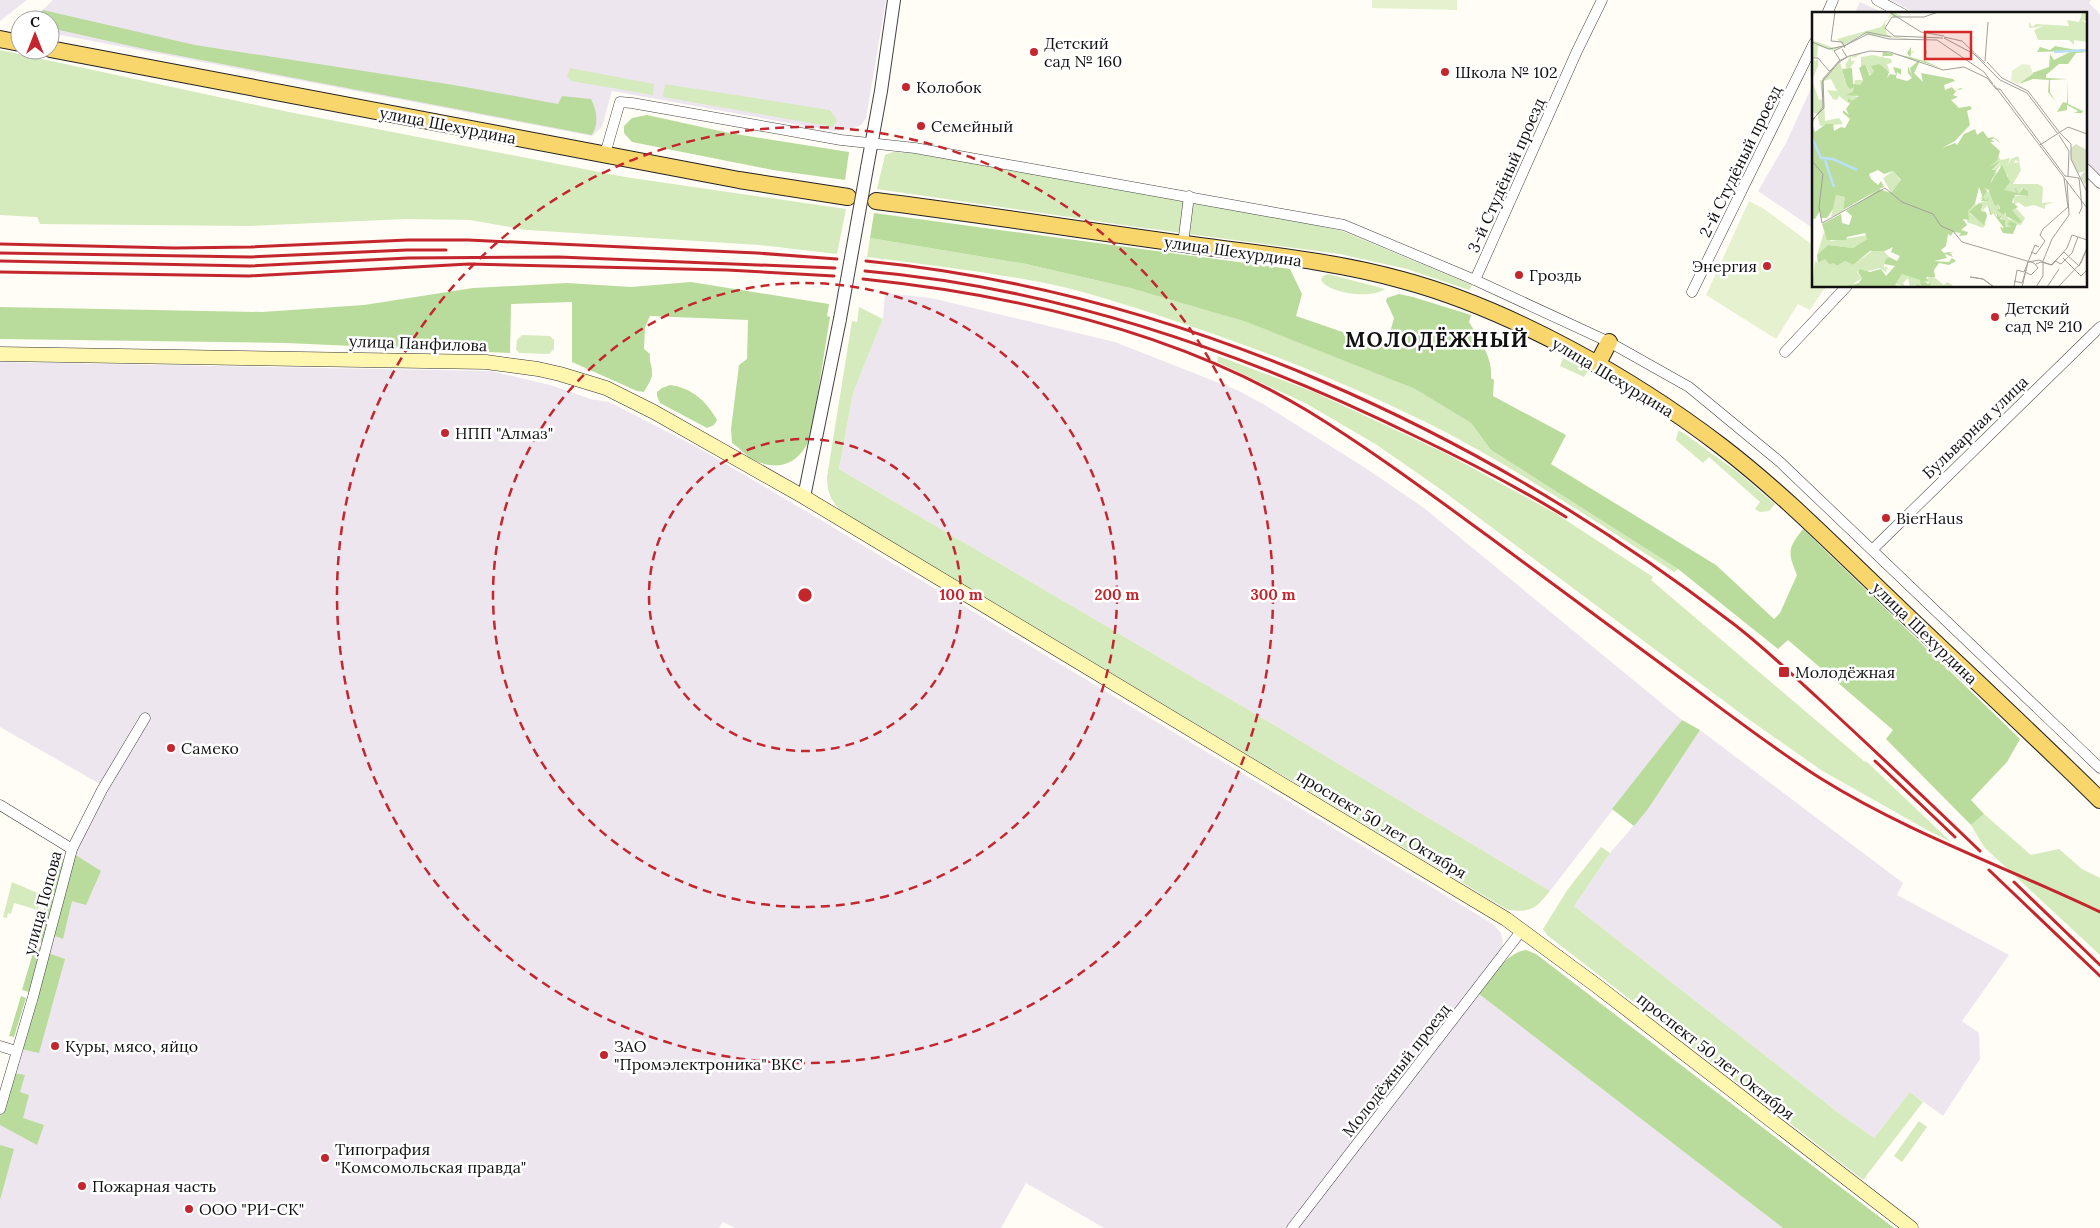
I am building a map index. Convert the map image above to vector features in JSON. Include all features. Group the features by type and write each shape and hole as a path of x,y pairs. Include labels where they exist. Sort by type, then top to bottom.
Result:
{"main road":[{"name":"улица Шехурдина","path":"60,51 739,180 848,197"},
{"name":"улица Шехурдина","path":"876,201 1038,222 1342,266 1402,280 1481,307 1540,334 1597,365 1666,407 1722,446 1791,504 2100,800"},
{"path":"1597,365 1609,342"},
{"name":"улица Панфилова","path":"0,354 428,360 486,362 538,369 606,388 654,412 804,498"},
{"name":"проспект 50 лет Октября","path":"804,498 1522,930 1911,1228"}],"street":[{"path":"804,498 840,319 872,142 894,0"},
{"name":"3-й Студёный проезд","path":"1475,280 1577,51 1602,0"},
{"path":"1828,12 1833,0"},
{"path":"1877,0 1899,12"},
{"name":"2-й Студёный проезд","path":"1692,292 1812,47"},
{"path":"606,154 620,102 647,104 841,140 915,148 1344,225 1475,280 1609,342 1689,387 1780,462 2100,768"},
{"path":"2088,171 2100,183"},
{"path":"1183,244 1189,196"},
{"path":"1785,352 1845,288"},
{"name":"Бульварная улица","path":"1873,549 2100,327"},
{"name":"улица Попова","path":"0,1109 33,997 72,849 106,782 125,750 136,737 145,718"},
{"path":"0,805 72,849"},
{"name":"Молодёжный проезд","path":"1292,1228 1522,930"},
{"path":"0,1046 16,1051"}],"shaded area":[{"path":"0,0 27,0 14,10 10,10 10,13 0,21"},
{"path":"53,0 886,0 866,118 861,125 852,129 833,131 612,91 602,127 592,136 60,35 60,10 42,10"},
{"path":"1891,0 2091,0 2089,3 2100,14 2100,175 2088,163 2088,12 1913,12"},
{"path":"1860,2 1882,12 1855,12"},
{"path":"1812,86 1812,228 1758,191 1786,143"},
{"path":"885,293 931,298 1115,342 1237,390 1265,405 1367,469 1424,508 1682,720 1550,891 1264,719 839,469 853,393 883,319"},
{"path":"0,362 491,371 550,385 591,399 609,402 697,447 809,513 1493,924 1501,933 1503,942 1501,953 1287,1228 1104,1228 1026,1183 1001,1228 735,1228 723,1222 719,1228 0,1228 0,1117 74,854 146,721 138,718 100,784 0,727"},
{"path":"1700,730 1903,883 1897,895 2009,955 1962,1021 1979,1033 1980,1059 1943,1116 1910,1092 1874,1138 1840,1114 1574,906 1610,853 1648,809"},
{"path":"1479,994 1783,1228 1298,1228"}],"green space":[{"path":"1372,0 1457,0 1457,10 1372,8"},
{"path":"60,14 195,45 454,85 558,104 562,96 591,99 596,112 596,126 592,135 149,50 60,30"},
{"path":"0,50 10,52 10,60 47,60 289,112 625,177 846,209 837,254 759,245 527,230 470,220 406,219 250,226 40,224 37,217 0,215"},
{"path":"570,68 654,84 653,95 571,81 567,76"},
{"path":"665,84 830,110 837,120 833,127 663,97"},
{"path":"647,115 729,133 849,152 845,180 773,170 632,142 624,133 624,126 632,118"},
{"path":"893,152 912,153 1231,207 1342,231 1472,285 1469,290 1407,269 1340,254 877,189 885,155"},
{"name":"Энергия","path":"1749,201 1764,209 1812,245 1812,288 1825,288 1810,310 1798,304 1776,339 1706,295"},
{"path":"874,213 1290,269 1302,294 1296,316 1386,347 1394,318 1386,301 1387,298 1399,294 1471,315 1469,322 1490,363 1491,378 1494,380 1493,396 1566,435 1551,464 1716,565 1774,619 1780,613 1797,575 1791,551 1794,542 1803,529 2020,739 2007,762 1971,800 1984,814 1971,825 1886,739 1893,730 1788,640 1778,649 1678,569 1491,450 1471,423 1415,389 1247,322 1130,288 1026,264 870,238"},
{"path":"870,238 1026,264 1130,288 1248,322 1415,389 1471,423 1491,450 1678,569 1674,572 1537,485 1453,436 1390,405 1325,377 1193,327 1068,288 959,269 867,257"},
{"path":"1328,274 1385,289 1371,294 1341,292 1326,285 1321,280 1323,276"},
{"path":"691,282 829,304 827,316 830,317 811,436 806,446 794,460 778,465 760,463 750,458 732,443 731,429 739,365 747,359 748,320 650,316 645,327 644,349 650,354 652,375 644,392 637,391 572,362 572,302 511,304 510,353 286,343 0,339 0,307 262,312 364,305 473,288 567,283 631,287"},
{"path":"859,307 883,319 853,393 839,469 1264,719 1550,891 1545,897 1528,910 1508,910 842,512 830,496 827,477 852,321 857,322"},
{"path":"522,335 550,336 554,340 554,349 549,354 519,353 516,349 517,340"},
{"path":"1218,356 1314,392 1445,453 1555,513 1653,577 1651,580 1866,761 1951,842 1821,770 1744,716 1443,491 1377,445 1307,404 1217,362"},
{"path":"1563,358 1588,371 1584,377 1560,366"},
{"path":"670,385 685,389 698,396 717,420 714,425 707,428 660,403 657,392"},
{"path":"1678,431 1740,474 1775,504 1769,511 1760,512 1755,509 1760,502 1709,457 1703,463 1676,440"},
{"path":"1682,720 1700,730 1648,809 1634,826 1612,809"},
{"path":"1984,814 2031,855 2059,849 2082,869 2100,878 2100,955 1984,847 1971,825"},
{"path":"1601,847 1610,853 1574,906 1840,1114 1874,1138 1910,1092 1923,1102 1863,1180 1547,935 1543,929 1568,889"},
{"path":"74,854 101,871 86,905 72,901 63,939 52,935"},
{"path":"66,855 57,896 48,893 51,882"},
{"path":"12,882 42,895 38,910 14,903 11,914 8,913 7,918 3,917"},
{"path":"47,897 55,900 43,943 36,941"},
{"path":"35,946 41,948 29,992 22,990"},
{"path":"1526,950 1536,954 1894,1228 1783,1228 1479,994 1505,961 1518,952"},
{"path":"48,953 65,959 39,1053 21,1049"},
{"path":"21,996 26,998 14,1037 9,1036"},
{"path":"12,1073 25,1075 20,1092 29,1095 23,1118 44,1125 37,1145 0,1125 0,1117"},
{"path":"1919,1121 1927,1127 1902,1162 1894,1156"},
{"path":"0,1145 14,1149 0,1200"}],"railway":[{"path":"0,244 175,248 251,247 408,240 468,240 757,253 837,259"},
{"path":"0,253 251,257 446,250"},
{"path":"0,261 250,266 408,258 559,257 835,268"},
{"path":"866,261 983,278 1098,303 1211,338 1321,381 1428,431 1532,488 1632,551 1739,628 1820,700 1980,851"},
{"path":"0,272 249,276 469,264 727,270 834,276"},
{"path":"865,271 1009,292 1080,309 1150,329 1218,352 1286,378 1419,438 1494,476 1566,517"},
{"path":"863,279 978,295 1093,321 1149,338 1204,359 1257,383 1308,411 1399,472 1752,732 1820,778 1853,798 1922,833 2100,912"},
{"path":"1875,761 1955,837"},
{"path":"1989,870 2100,976"},
{"path":"2014,882 2100,965"}],"place":[{"name":"Детский сад № 160","path":"1034,52"},
{"name":"Школа № 102","path":"1445,72"},
{"name":"Колобок","path":"906,87"},
{"name":"Семейный","path":"921,126"},
{"name":"Энергия","path":"1767,266"},
{"name":"Гроздь","path":"1519,275"},
{"name":"Детский сад № 210","path":"1995,317"},
{"name":"НПП \"Алмаз\"","path":"445,433"},
{"name":"BierHaus","path":"1886,518"},
{"name":"Молодёжная","path":"1784,672"},
{"name":"Самеко","path":"171,748"},
{"name":"Куры, мясо, яйцо","path":"55,1046"},
{"name":"ЗАО \"Промэлектроника\" ВКС","path":"604,1055"},
{"name":"Типография \"Комсомольская правда\"","path":"325,1158"},
{"name":"Пожарная часть","path":"82,1186"},
{"name":"ООО \"РИ-СК\"","path":"189,1209"}],"district":[{"name":"МОЛОДЁЖНЫЙ","path":"1437,339"}]}
